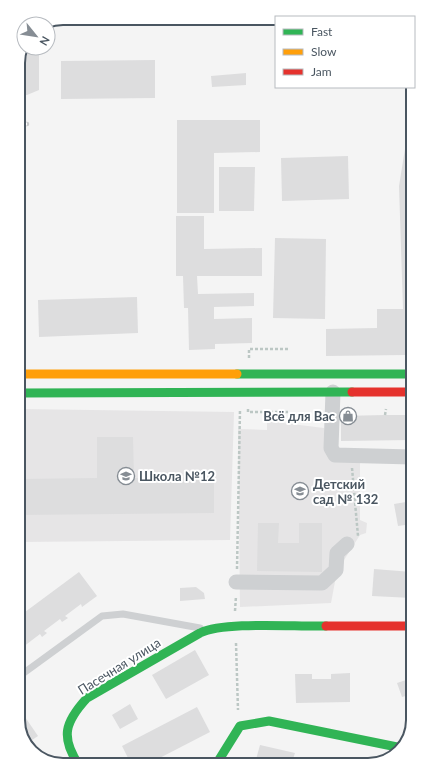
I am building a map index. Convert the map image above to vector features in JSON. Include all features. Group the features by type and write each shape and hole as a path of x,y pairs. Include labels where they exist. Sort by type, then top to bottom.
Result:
{"main road":[{"path":"25,374 406,374"},
{"path":"25,393 406,392"},
{"name":"Пасечная улица","path":"74,758 66,741 67,726 74,712 82,703 87,698 200,632 209,629 235,627 406,626"},
{"path":"220,758 240,726 269,721 395,747"}],"street":[{"path":"333,392 331,448 335,455 406,457"},
{"path":"236,582 322,583 336,570 337,553 353,543"}],"lane":[{"path":"25,672 102,616 123,614 209,629"}],"path":[{"path":"249,364 249,349 290,349"},
{"path":"238,711 235,627 241,402"},
{"path":"253,412 289,412"},
{"path":"351,455 353,543"}],"shaded area":[{"name":"Школа №12","path":"25,409 234,412 230,540 25,542"},
{"name":"Детский сад № 132","path":"267,421 324,428 328,455 360,462 360,520 367,523 366,533 360,535 337,571 331,603 240,607 238,429 267,430"}],"building":[{"path":"26,56 39,56 39,90 25,95"},
{"path":"155,60 155,98 61,99 61,61"},
{"path":"246,73 246,85 212,87 211,76"},
{"path":"177,120 260,120 260,152 214,153 214,213 177,213"},
{"path":"406,143 406,359 405,355 326,356 326,329 377,328 377,309 403,309 399,186"},
{"path":"348,156 349,199 282,201 281,158"},
{"path":"219,167 255,167 254,211 219,211"},
{"path":"176,216 204,216 204,249 262,248 262,276 197,276 198,294 254,293 254,306 214,307 214,319 252,318 252,343 215,344 215,349 189,350 188,308 184,308 183,276 176,276"},
{"path":"275,238 326,239 325,319 273,318"},
{"path":"137,297 138,333 39,337 38,300"},
{"path":"406,415 406,440 341,441 341,416"},
{"path":"97,437 133,437 134,478 214,477 214,513 25,515 25,479 97,478"},
{"path":"406,502 406,525 398,526 394,504"},
{"path":"258,523 279,523 278,543 299,543 299,523 322,523 322,572 257,571"},
{"path":"374,569 406,572 406,598 372,596"},
{"path":"79,572 97,596 82,607 81,604 65,616 68,618 62,622 60,619 44,631 47,633 42,637 40,634 25,645 25,612"},
{"path":"196,587 204,593 205,599 180,601 180,588"},
{"path":"195,650 209,675 166,699 152,675"},
{"path":"350,673 350,702 296,703 295,674 312,674 312,679 331,679 331,674"},
{"path":"406,680 406,696 402,697 397,683"},
{"path":"130,704 138,719 120,729 112,715"},
{"path":"197,707 210,732 160,758 128,758 122,746"},
{"path":"25,717 38,736 31,741 30,739 26,727"},
{"path":"260,745 295,753 293,758 256,758"}],"traffic: fast":[{"path":"237,374 406,374"},
{"path":"25,393 352,392"},
{"path":"75,758 67,738 68,730 74,715 87,698 200,633 212,629 243,626 326,626"},
{"path":"220,758 240,726 269,721 395,747"}],"traffic: slow":[{"path":"25,374 237,374"}],"traffic: jam":[{"path":"352,392 406,392"},
{"path":"326,626 406,626"}],"place":[{"name":"Всё для Вас","path":"348,416"},
{"name":"Школа №12","path":"126,476"},
{"name":"Детский сад № 132","path":"300,491"}]}
